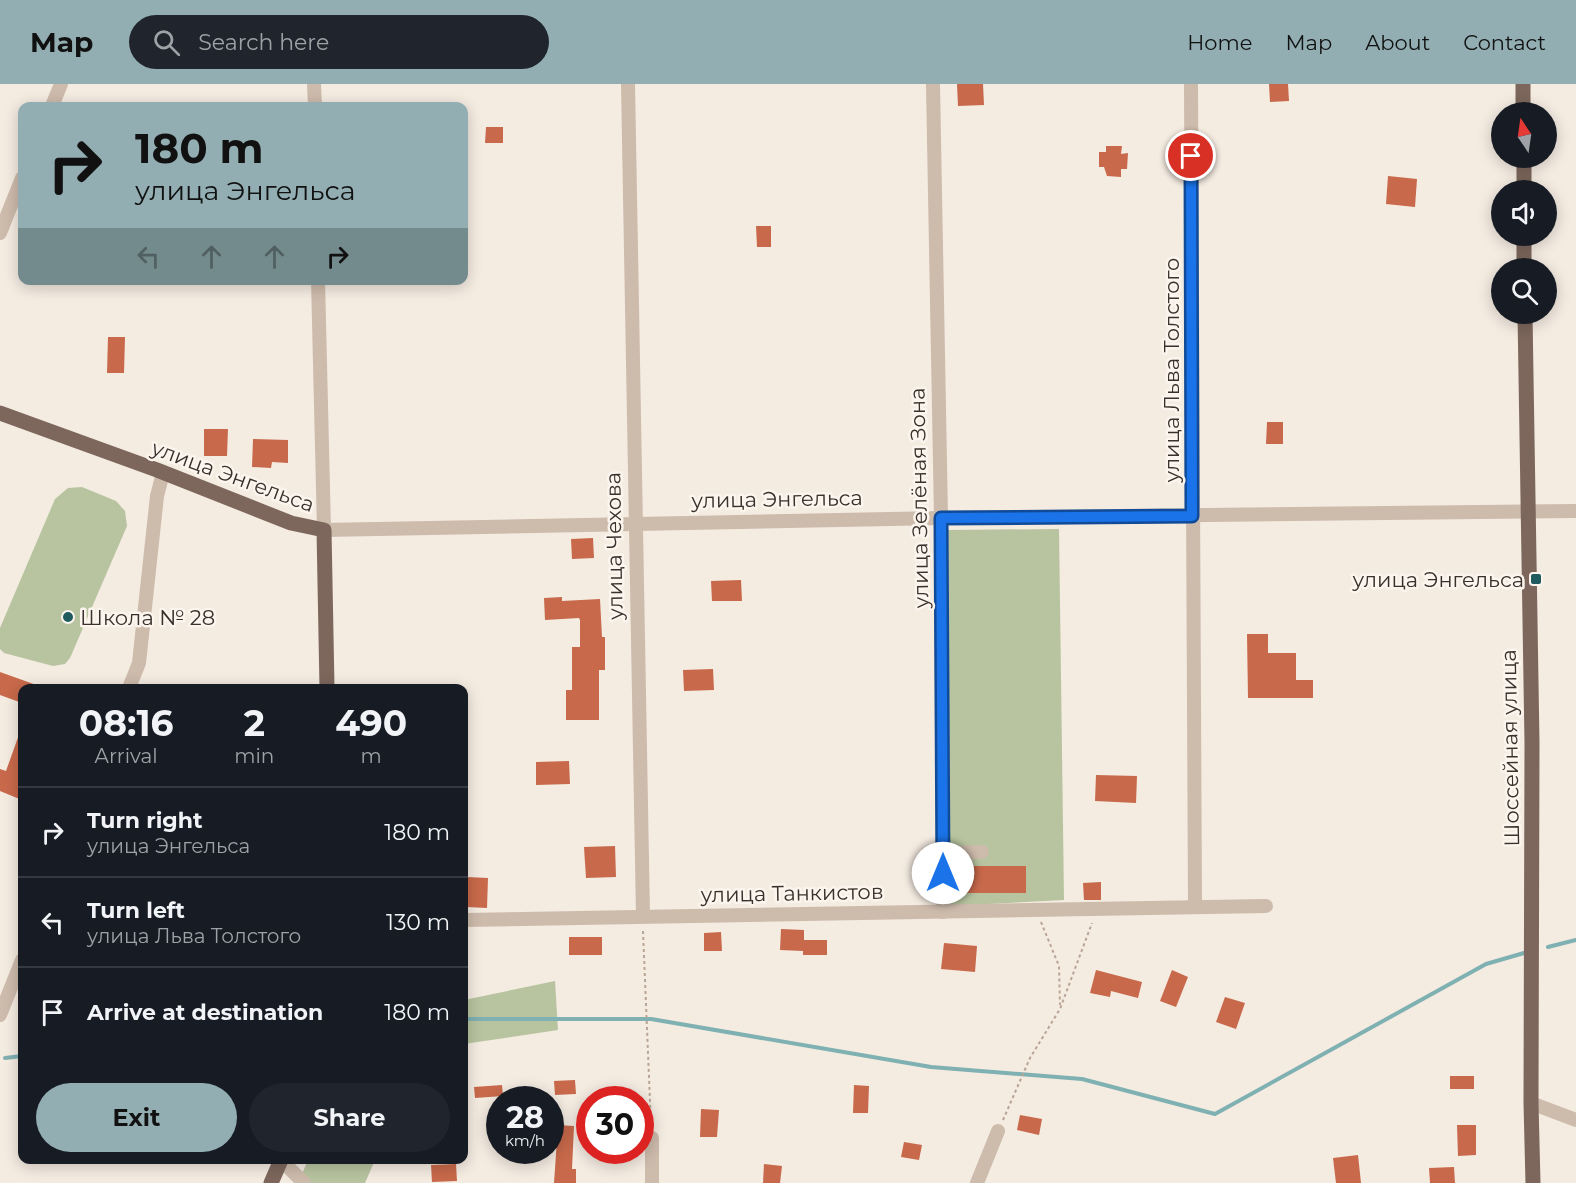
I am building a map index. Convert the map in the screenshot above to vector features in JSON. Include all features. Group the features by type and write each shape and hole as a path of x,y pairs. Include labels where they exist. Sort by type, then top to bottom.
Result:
{"main road":[{"path":"1523,84 1523,102"},
{"name":"Шоссейная улица","path":"1525,324 1532,743 1531,1103 1533,1183"},
{"name":"улица Энгельса","path":"0,413 295,524 324,530"},
{"path":"324,530 327,684"},
{"path":"271,1183 279,1164"}],"street":[{"path":"54,102 61,84"},
{"path":"315,84 315,102"},
{"name":"улица Чехова","path":"628,84 643,916"},
{"name":"улица Зелёная Зона","path":"933,84 941,518 943,912"},
{"name":"улица Льва Толстого","path":"1191,84 1195,908"},
{"path":"0,233 18,188"},
{"path":"318,285 324,530"},
{"path":"131,684 139,663 157,495 163,473"},
{"name":"улица Энгельса","path":"324,530 941,518 1576,511"},
{"path":"943,853 982,852"},
{"name":"улица Танкистов","path":"468,920 1266,906"},
{"path":"0,1016 18,970"},
{"path":"1531,1103 1576,1120"},
{"path":"977,1183 998,1131"},
{"path":"285,1164 304,1183"},
{"path":"652,1164 652,1183"}],"path":[{"path":"998,1131 1030,1058 1060,1009 1098,909"},
{"path":"1036,911 1059,966 1060,1009"},
{"path":"643,916 650,1086"}],"green space":[{"path":"82,487 116,501 125,511 127,526 70,658 65,664 53,666 4,653 0,649 0,628 55,499 68,488"},
{"path":"1059,529 1064,900 950,906 948,530"},
{"path":"555,981 558,1030 468,1043 468,999"},
{"path":"306,1164 373,1164 365,1183 298,1183"}],"building":[{"path":"957,84 983,84 984,105 958,106"},
{"path":"1269,84 1288,84 1289,101 1270,102"},
{"path":"486,127 503,127 503,143 485,143"},
{"path":"1106,146 1122,146 1121,154 1128,153 1127,169 1121,169 1121,177 1107,176 1104,167 1099,167 1099,152 1106,152"},
{"path":"1388,176 1417,179 1415,207 1386,204"},
{"path":"756,226 771,226 771,247 757,247"},
{"path":"108,337 125,337 124,373 107,373"},
{"path":"1267,422 1283,422 1283,444 1266,444"},
{"path":"204,429 228,429 227,456 204,456"},
{"path":"253,439 288,440 288,463 272,462 271,468 252,467"},
{"path":"593,538 594,558 572,559 571,539"},
{"path":"741,580 742,601 712,601 711,581"},
{"path":"562,597 562,601 600,599 602,637 605,637 605,670 599,670 599,720 566,720 566,690 572,690 572,647 580,647 580,620 579,618 545,620 544,598"},
{"path":"1247,634 1268,634 1268,653 1296,653 1296,680 1313,680 1313,698 1248,698"},
{"path":"713,669 714,690 684,691 683,670"},
{"path":"0,672 34,684 18,684 18,702 0,695"},
{"path":"18,737 18,798 0,791 0,769 6,771"},
{"path":"569,761 570,784 536,785 536,762"},
{"path":"1096,775 1137,776 1136,803 1095,801"},
{"path":"615,846 616,877 586,878 584,847"},
{"path":"955,866 1026,866 1026,893 955,893"},
{"path":"468,877 488,878 487,908 468,907"},
{"path":"1101,882 1101,900 1084,900 1083,883"},
{"path":"781,929 804,930 804,940 827,940 827,955 803,955 803,951 780,950"},
{"path":"721,932 722,951 704,951 704,933"},
{"path":"569,937 602,937 602,955 569,955"},
{"path":"944,943 977,946 975,972 941,969"},
{"path":"1096,970 1142,982 1138,998 1111,991 1110,997 1090,993"},
{"path":"1172,970 1188,977 1176,1007 1160,1001"},
{"path":"1225,997 1245,1003 1236,1029 1216,1022"},
{"path":"1450,1076 1474,1076 1474,1089 1450,1089"},
{"path":"575,1080 576,1094 564,1095 564,1086 554,1086 554,1081"},
{"path":"854,1085 869,1086 868,1113 853,1113"},
{"path":"486,1086 486,1097 475,1098 474,1087"},
{"path":"701,1109 719,1110 717,1137 700,1137"},
{"path":"1020,1115 1042,1119 1039,1135 1017,1130"},
{"path":"564,1125 574,1126 572,1169 576,1169 576,1183 554,1183 555,1164 564,1164"},
{"path":"1457,1125 1476,1125 1476,1155 1458,1156"},
{"path":"904,1142 922,1145 919,1160 901,1157"},
{"path":"1358,1155 1361,1183 1336,1183 1333,1158"},
{"path":"456,1164 457,1181 432,1182 431,1165"},
{"path":"764,1164 782,1166 780,1183 763,1183"},
{"path":"1454,1167 1455,1183 1430,1183 1429,1168"}],"waterway":[{"path":"1548,947 1576,940"},
{"path":"468,1019 651,1019 931,1067 1082,1079 1215,1114 1486,964 1524,953"},
{"path":"5,1058 18,1056"}],"place":[{"name":"улица Энгельса","path":"1536,579"},
{"name":"Школа № 28","path":"68,617"}],"route":[{"path":"943,873 941,518 1192,516 1191,156"}]}
